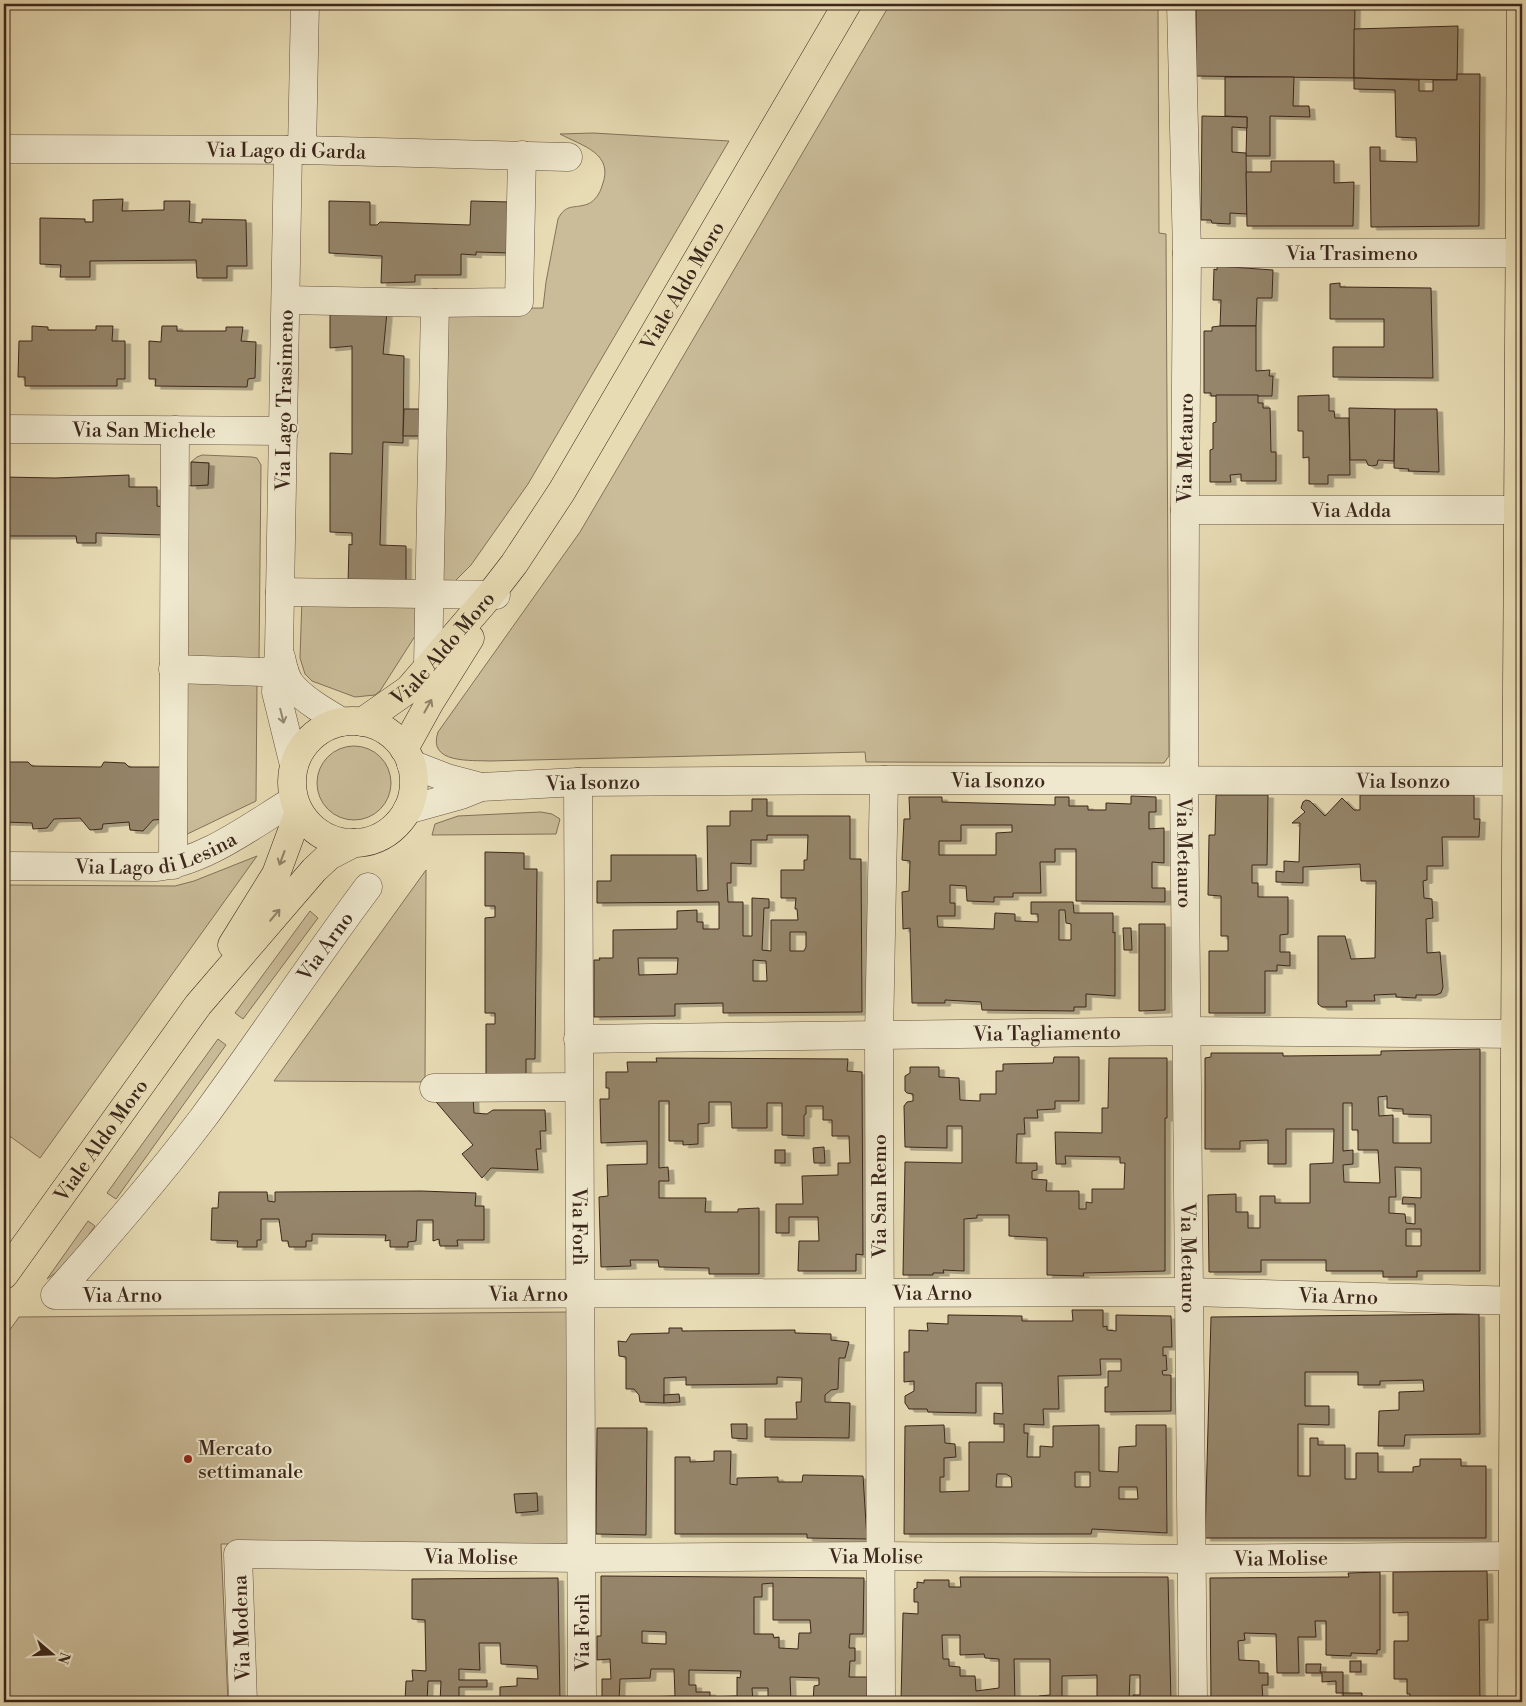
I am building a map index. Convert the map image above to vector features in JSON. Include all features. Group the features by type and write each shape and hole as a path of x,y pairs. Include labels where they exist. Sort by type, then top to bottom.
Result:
{"main road":[{"name":"Viale Aldo Moro","path":"352,722 437,671 493,595 566,483 847,4"},
{"path":"1512,1702 1513,1556 1519,1301 1521,4"},
{"name":"Viale Aldo Moro","path":"408,756 430,702 437,671"},
{"name":"Viale Aldo Moro","path":"198,1005 276,874 296,806 292,776 294,765 304,745 312,736 331,725 352,722 379,726 393,736 408,756 414,779 412,795 407,810 398,824 385,834 370,841 340,842 328,838 317,832 296,806"},
{"name":"Viale Aldo Moro","path":"4,1275 198,1005 314,870 329,856 354,843"}],"street":[{"name":"Via Lago Trasimeno","path":"294,765 276,692 280,664 286,300 305,4"},
{"name":"Via Metauro","path":"1181,4 1187,253 1184,780 1193,1702"},
{"name":"Via Lago di Garda","path":"4,149 295,150 568,157"},
{"path":"286,300 435,303 519,302 522,155"},
{"name":"Via Trasimeno","path":"1187,253 1520,253"},
{"path":"435,303 431,594 437,671"},
{"name":"Via San Michele","path":"4,429 284,431"},
{"path":"173,865 175,430"},
{"name":"Via Adda","path":"1185,510 1520,510"},
{"path":"280,592 493,595"},
{"path":"173,669 262,672 280,664 292,686 316,706 352,722"},
{"path":"408,756 447,778 481,787"},
{"name":"Via Isonzo","path":"481,787 578,782 884,780 1519,781"},
{"name":"Via San Remo","path":"880,1702 879,1036 884,780"},
{"name":"Via Forlì","path":"578,782 578,1088 583,1558 582,1702"},
{"path":"407,810 461,795 481,787"},
{"name":"Via Lago di Lesina","path":"4,866 156,867 173,865 189,860 296,806"},
{"name":"Via Arno","path":"368,887 203,1118 131,1208 55,1295 1189,1292 1519,1301"},
{"name":"Via Tagliamento","path":"578,1039 1187,1031 1519,1034"},
{"path":"434,1088 578,1088"},
{"name":"Via Molise","path":"238,1554 583,1558 881,1556 1192,1559 1513,1556"},
{"name":"Via Modena","path":"238,1554 243,1702"}],"shaded area":[{"path":"890,4 1158,4 1159,233 1166,234 1169,756 1164,763 866,762 865,752 490,761 462,760 445,755 439,750 436,742 438,732 580,532"},
{"path":"593,133 729,141 528,484 471,565 449,587 436,585 440,309 543,308 558,219 567,209 593,201 600,191 605,175 604,166 594,152 560,134"},
{"path":"202,455 252,457 257,458 261,465 259,661 178,659 179,486 208,485 209,463 191,462"},
{"path":"302,598 425,599 424,622 380,691 375,695 355,697 312,681 305,674 300,658"},
{"path":"178,681 257,681 256,801 177,839"},
{"path":"354,746 368,749 380,757 388,769 391,783 388,797 380,809 368,817 354,820 340,817 328,809 320,797 317,783 320,769 328,757 340,749"},
{"path":"541,812 552,814 560,819 556,834 432,835 435,824 458,816"},
{"path":"257,856 40,1158 4,1132 4,885 175,886 194,881"},
{"path":"426,870 425,1082 274,1081"},
{"path":"310,911 318,918 243,1019 235,1013"},
{"path":"218,1039 226,1045 116,1199 107,1193"},
{"path":"88,1221 95,1226 68,1264 47,1279"},
{"path":"570,1312 572,1544 221,1544 228,1702 4,1702 4,1338 19,1317"}],"building":[{"path":"1196,4 1355,4 1354,78 1196,76"},
{"path":"1458,26 1457,80 1354,78 1354,29"},
{"path":"1457,74 1480,74 1479,226 1371,227 1370,147 1380,147 1380,161 1417,162 1416,138 1396,137 1395,90 1354,89 1354,78 1419,80 1419,91 1433,91 1433,80 1457,80"},
{"path":"1225,77 1294,77 1293,106 1309,106 1310,117 1270,116 1270,156 1246,156 1247,117 1225,116"},
{"path":"1202,116 1247,117 1247,128 1232,127 1232,152 1246,153 1247,214 1230,213 1230,224 1201,220"},
{"path":"1271,161 1334,161 1334,183 1354,182 1353,226 1247,226 1246,172 1271,172"},
{"path":"123,199 122,211 164,210 164,201 190,201 189,222 202,223 202,219 246,220 247,266 227,266 227,278 197,278 196,260 90,261 90,277 60,277 61,265 40,264 40,218 85,219 85,222 93,222 93,200"},
{"path":"329,201 370,202 370,225 377,225 380,222 470,225 471,201 510,202 511,253 476,252 476,255 461,254 461,275 415,275 415,282 381,283 382,256 329,253"},
{"path":"1217,266 1273,270 1272,298 1257,298 1256,326 1220,326 1221,300 1213,300 1214,269 1217,270"},
{"path":"1340,283 1340,287 1431,288 1433,378 1333,377 1333,347 1384,347 1384,319 1330,319 1330,284"},
{"path":"330,308 387,312 383,354 404,356 403,443 383,442 380,545 406,546 406,584 348,584 349,544 352,545 352,533 330,532 330,453 352,454 352,346 330,348"},
{"path":"32,326 48,327 48,330 96,330 96,326 113,326 112,341 125,341 125,379 117,379 117,386 25,386 25,377 18,377 19,341 32,341"},
{"path":"162,326 177,326 177,331 226,331 226,327 243,327 241,341 256,342 255,378 248,379 247,387 155,386 156,379 149,379 149,341 161,342"},
{"path":"1256,326 1256,371 1270,370 1269,376 1273,376 1272,396 1211,396 1211,393 1204,393 1204,331 1212,331 1212,327"},
{"path":"1216,395 1258,395 1258,403 1263,403 1263,408 1270,408 1271,452 1276,452 1276,481 1241,481 1241,474 1230,475 1231,482 1210,482 1210,450 1213,449 1213,423 1216,422"},
{"path":"1329,395 1329,411 1334,411 1335,418 1349,418 1350,475 1328,475 1328,484 1309,484 1309,457 1303,458 1303,431 1298,431 1298,396"},
{"path":"1349,408 1395,409 1394,461 1378,460 1377,465 1372,466 1368,465 1366,460 1350,460"},
{"path":"404,409 423,409 422,436 403,436"},
{"path":"1395,409 1437,409 1439,472 1408,471 1409,469 1394,468"},
{"path":"191,462 209,463 208,485 191,486"},
{"path":"129,475 129,487 157,487 157,506 165,507 164,535 96,533 96,543 77,543 76,536 4,536 4,477 55,478"},
{"path":"8,762 28,762 32,766 101,767 104,762 125,763 129,767 164,767 165,819 153,820 143,831 130,830 129,822 103,824 102,829 90,830 80,818 54,819 47,828 33,829 32,823 4,822 4,767"},
{"path":"1216,795 1268,795 1267,865 1252,865 1252,883 1258,883 1258,897 1288,897 1288,934 1280,935 1280,952 1290,952 1290,966 1277,965 1277,971 1265,971 1265,1013 1209,1013 1209,951 1228,951 1228,936 1221,936 1221,896 1208,895 1209,835 1215,835"},
{"path":"1360,795 1474,795 1474,819 1480,819 1479,837 1442,837 1443,866 1427,866 1427,880 1423,881 1424,898 1432,899 1433,918 1426,919 1427,953 1440,952 1443,987 1441,993 1436,995 1416,995 1416,998 1396,997 1396,994 1374,995 1375,1001 1346,1001 1347,1007 1322,1007 1318,1004 1318,936 1345,936 1351,959 1375,958 1376,881 1361,881 1360,864 1303,867 1303,883 1276,882 1276,871 1284,872 1284,861 1299,862 1300,823 1292,823 1305,812 1301,808 1303,802 1306,800 1310,801 1325,816 1342,798 1354,810 1360,810"},
{"path":"1131,796 1156,797 1156,812 1149,812 1149,829 1164,828 1164,863 1152,862 1152,888 1165,888 1165,902 1076,901 1076,849 1055,849 1055,862 1040,862 1041,893 1013,893 1013,897 994,897 994,902 967,901 966,886 950,885 950,903 955,903 955,916 937,916 938,927 994,929 995,913 1015,914 1015,921 1038,922 1038,914 1031,914 1031,902 1073,902 1074,913 1113,913 1113,933 1115,932 1115,996 1086,994 1086,1007 1074,1007 1074,1011 982,1010 981,1002 945,1000 945,1003 912,1003 910,928 903,929 902,892 909,891 910,861 902,860 904,819 910,819 909,797 942,797 942,802 1055,805 1055,797 1069,797 1069,806 1088,806 1088,810 1106,810 1106,803 1131,804","holes":["961,825 1012,825 1012,832 996,833 996,855 939,855 939,841 961,841","1059,910 1065,910 1066,923 1071,924 1071,940 1059,940"]},
{"path":"752,799 767,799 767,816 850,816 850,859 861,859 862,1012 723,1013 723,1003 675,1004 675,1016 594,1017 594,960 613,958 613,930 677,929 677,911 697,910 697,922 703,922 703,929 719,929 719,902 597,903 597,881 611,881 611,855 696,855 697,891 708,890 707,826 730,826 730,811 752,811","holes":["767,835 808,835 807,860 804,860 804,870 781,870 781,898 796,898 795,909 797,909 798,920 771,920 771,951 762,950 764,908 769,908 769,899 752,898 752,936 743,936 743,902 728,902 727,883 731,883 731,863 751,864 751,840 767,840","790,932 806,932 806,947 804,951 790,951","638,958 678,958 677,974 639,975","753,960 766,961 767,981 753,981"]},
{"path":"485,852 524,853 524,869 537,869 535,1059 526,1059 526,1078 486,1077 486,1024 495,1024 495,1013 485,1013 485,918 495,917 495,906 485,906"},
{"path":"1139,924 1165,924 1165,1010 1139,1011"},
{"path":"1123,928 1131,928 1132,950 1124,950"},
{"path":"1480,1049 1480,1271 1417,1271 1417,1277 1383,1277 1383,1271 1326,1271 1326,1260 1261,1260 1261,1272 1209,1272 1208,1195 1236,1194 1236,1212 1248,1212 1248,1228 1260,1228 1260,1196 1275,1196 1275,1203 1310,1203 1310,1164 1333,1163 1334,1129 1286,1129 1286,1164 1268,1164 1268,1140 1240,1141 1240,1149 1205,1149 1205,1058 1211,1057 1211,1053 1283,1053 1283,1056 1381,1055 1381,1051","holes":["1387,1096 1387,1108 1403,1109 1403,1114 1431,1115 1431,1143 1393,1143 1393,1115 1379,1116 1378,1097","1343,1103 1352,1103 1352,1130 1358,1130 1358,1150 1378,1150 1380,1183 1344,1182 1343,1165 1353,1164 1353,1150 1343,1151","1395,1167 1421,1168 1421,1198 1403,1197 1402,1204 1415,1204 1415,1224 1406,1223 1405,1214 1389,1213 1389,1197 1396,1197","1406,1229 1421,1229 1421,1246 1406,1246"]},
{"path":"1054,1057 1079,1057 1079,1101 1055,1101 1055,1109 1037,1110 1038,1118 1024,1118 1025,1134 1017,1134 1016,1163 1037,1163 1037,1170 1032,1171 1032,1179 1047,1180 1046,1191 1079,1191 1079,1209 1086,1209 1086,1202 1092,1203 1092,1189 1124,1189 1125,1163 1120,1163 1120,1157 1065,1156 1066,1164 1056,1164 1055,1132 1102,1133 1102,1108 1108,1108 1109,1058 1167,1058 1165,1271 1083,1273 1084,1276 1047,1275 1047,1238 1009,1236 1009,1215 977,1215 977,1218 964,1219 964,1271 943,1270 944,1273 933,1273 933,1275 903,1275 905,1162 962,1163 962,1126 947,1126 947,1148 905,1147 904,1106 907,1102 913,1101 913,1094 905,1091 905,1076 910,1073 910,1067 939,1067 939,1077 959,1078 960,1100 980,1101 980,1094 996,1094 996,1071 1003,1071 1003,1064 1053,1063"},
{"path":"656,1058 848,1059 847,1071 862,1072 863,1255 856,1254 856,1271 798,1271 799,1241 819,1241 818,1217 789,1217 789,1233 776,1233 776,1204 803,1204 802,1176 838,1175 838,1163 850,1163 849,1136 832,1136 832,1120 823,1120 823,1106 806,1106 804,1136 782,1135 782,1103 767,1103 767,1128 732,1128 731,1102 709,1102 709,1123 698,1124 698,1144 683,1145 683,1141 669,1141 669,1101 659,1101 659,1168 668,1167 669,1181 659,1181 659,1198 706,1198 705,1212 738,1212 738,1209 759,1208 759,1274 709,1274 709,1268 659,1267 658,1260 630,1260 631,1266 601,1267 599,1197 608,1196 607,1165 647,1164 647,1141 601,1143 600,1099 609,1099 609,1088 606,1088 606,1072 628,1072 627,1062 657,1062"},
{"path":"431,1096 473,1096 474,1113 487,1114 493,1110 545,1110 546,1131 540,1131 541,1149 536,1149 538,1170 491,1168 482,1178 462,1154 473,1145"},
{"path":"824,1147 825,1163 814,1163 813,1148"},
{"path":"775,1150 785,1150 785,1163 775,1163"},
{"path":"421,1191 476,1193 475,1206 484,1206 484,1240 457,1240 458,1246 440,1246 439,1239 433,1241 433,1220 417,1220 416,1241 408,1242 408,1247 390,1247 390,1240 385,1241 386,1235 312,1234 312,1241 306,1241 306,1247 289,1247 288,1241 282,1241 279,1219 261,1219 261,1240 257,1240 257,1247 237,1247 238,1241 211,1240 212,1208 218,1208 219,1192 267,1192 268,1201 275,1202 275,1192"},
{"path":"1072,1310 1103,1310 1103,1327 1107,1326 1107,1330 1116,1331 1116,1315 1171,1316 1172,1347 1163,1347 1163,1356 1166,1355 1167,1370 1162,1371 1163,1375 1171,1375 1171,1411 1105,1412 1105,1387 1108,1387 1108,1371 1121,1371 1121,1359 1100,1359 1101,1375 1058,1376 1059,1409 1043,1409 1044,1425 1024,1424 1024,1433 1028,1433 1027,1457 1040,1457 1040,1446 1053,1447 1053,1426 1099,1425 1099,1471 1118,1472 1119,1447 1136,1446 1136,1425 1166,1425 1167,1533 1092,1529 1091,1534 904,1534 905,1426 944,1425 945,1443 955,1444 956,1457 944,1458 944,1477 940,1477 940,1492 969,1491 969,1442 1004,1442 1004,1424 994,1424 994,1413 1003,1414 1002,1383 976,1383 976,1413 928,1412 927,1409 909,1409 905,1403 905,1396 914,1391 914,1381 904,1382 904,1352 909,1352 909,1330 928,1331 927,1323 948,1324 948,1315 1022,1316 1022,1321 1073,1321","holes":["1075,1472 1090,1472 1090,1487 1075,1487","997,1474 1006,1474 1011,1477 1012,1487 996,1487","1119,1487 1137,1487 1138,1499 1119,1499"]},
{"path":"1479,1314 1480,1434 1405,1435 1404,1446 1378,1446 1379,1411 1399,1410 1399,1392 1424,1391 1423,1380 1380,1381 1380,1385 1358,1385 1358,1372 1305,1372 1305,1406 1329,1406 1329,1425 1298,1424 1298,1476 1310,1476 1310,1438 1318,1438 1318,1445 1345,1445 1345,1479 1356,1479 1356,1453 1378,1453 1378,1472 1413,1472 1413,1467 1420,1466 1420,1459 1461,1459 1461,1466 1486,1466 1486,1538 1205,1538 1211,1317"},
{"path":"669,1328 682,1328 682,1331 795,1330 795,1333 831,1334 831,1340 849,1342 845,1358 839,1358 838,1389 831,1390 825,1395 825,1402 850,1403 849,1438 765,1437 765,1419 797,1419 796,1402 801,1402 802,1378 777,1377 777,1384 686,1385 686,1377 664,1378 664,1403 640,1402 639,1395 634,1389 626,1389 626,1357 619,1356 618,1341 626,1342 631,1334 669,1333"},
{"path":"679,1394 680,1402 664,1403 664,1395"},
{"path":"731,1424 747,1424 747,1439 732,1438"},
{"path":"597,1428 647,1428 646,1535 596,1534"},
{"path":"714,1451 731,1451 730,1484 737,1485 737,1478 778,1477 778,1482 802,1482 803,1475 863,1476 867,1539 807,1538 807,1534 675,1534 675,1457 690,1457 690,1462 714,1461"},
{"path":"537,1493 538,1511 516,1513 514,1494"},
{"path":"1487,1571 1488,1620 1479,1620 1480,1702 1410,1702 1410,1694 1407,1694 1407,1679 1394,1679 1394,1641 1408,1641 1408,1612 1393,1613 1393,1572"},
{"path":"1380,1572 1380,1650 1377,1650 1377,1654 1351,1653 1351,1656 1326,1655 1326,1621 1315,1621 1316,1637 1298,1637 1299,1673 1277,1673 1276,1634 1244,1633 1245,1640 1238,1641 1239,1660 1259,1661 1259,1673 1268,1673 1268,1685 1262,1685 1263,1702 1211,1702 1210,1578 1349,1577 1348,1573"},
{"path":"601,1576 864,1578 863,1634 850,1634 849,1648 855,1648 855,1661 850,1661 849,1677 867,1677 867,1702 813,1702 814,1686 819,1685 819,1678 790,1677 791,1702 768,1702 768,1688 752,1688 753,1702 645,1702 645,1697 675,1696 674,1669 651,1669 650,1678 620,1679 619,1702 602,1702 602,1679 611,1679 610,1659 597,1660 597,1636 601,1636","holes":["773,1583 773,1620 810,1620 811,1633 799,1633 798,1649 779,1648 779,1637 774,1638 773,1634 754,1634 754,1597 762,1597 762,1584","642,1631 666,1632 666,1644 642,1643","689,1670 741,1671 740,1678 737,1677 737,1696 710,1697 710,1692 696,1692 696,1685 689,1685"]},
{"path":"960,1577 1168,1577 1171,1702 1134,1702 1133,1695 1140,1695 1140,1675 1130,1675 1129,1702 1097,1702 1097,1675 1062,1676 1062,1702 1028,1702 1028,1700 1039,1700 1039,1696 1050,1695 1050,1659 1014,1659 1015,1702 901,1702 903,1613 918,1614 918,1602 914,1602 914,1589 917,1588 917,1582 924,1583 924,1580 949,1580 949,1587 961,1587","holes":["942,1635 960,1635 960,1655 984,1654 985,1658 999,1659 999,1688 976,1691 975,1676 960,1676 960,1667 949,1666 949,1659 943,1659"]},
{"path":"558,1578 560,1702 500,1702 500,1687 517,1686 517,1678 538,1679 537,1666 501,1664 500,1643 479,1643 480,1670 459,1669 459,1680 487,1680 487,1687 459,1687 459,1702 440,1702 441,1681 428,1681 427,1702 395,1702 405,1701 406,1681 413,1681 412,1670 426,1671 425,1620 412,1619 412,1579"},
{"path":"1350,1661 1361,1661 1361,1672 1350,1672"},
{"path":"1306,1664 1321,1664 1320,1672 1343,1672 1343,1693 1336,1693 1336,1681 1322,1682 1322,1673 1306,1673"},
{"path":"1343,1693 1362,1693 1362,1702 1344,1702"},
{"path":"1282,1699 1303,1699 1303,1702 1281,1702"}],"place":[{"name":"Mercato settimanale","path":"188,1459"}]}
